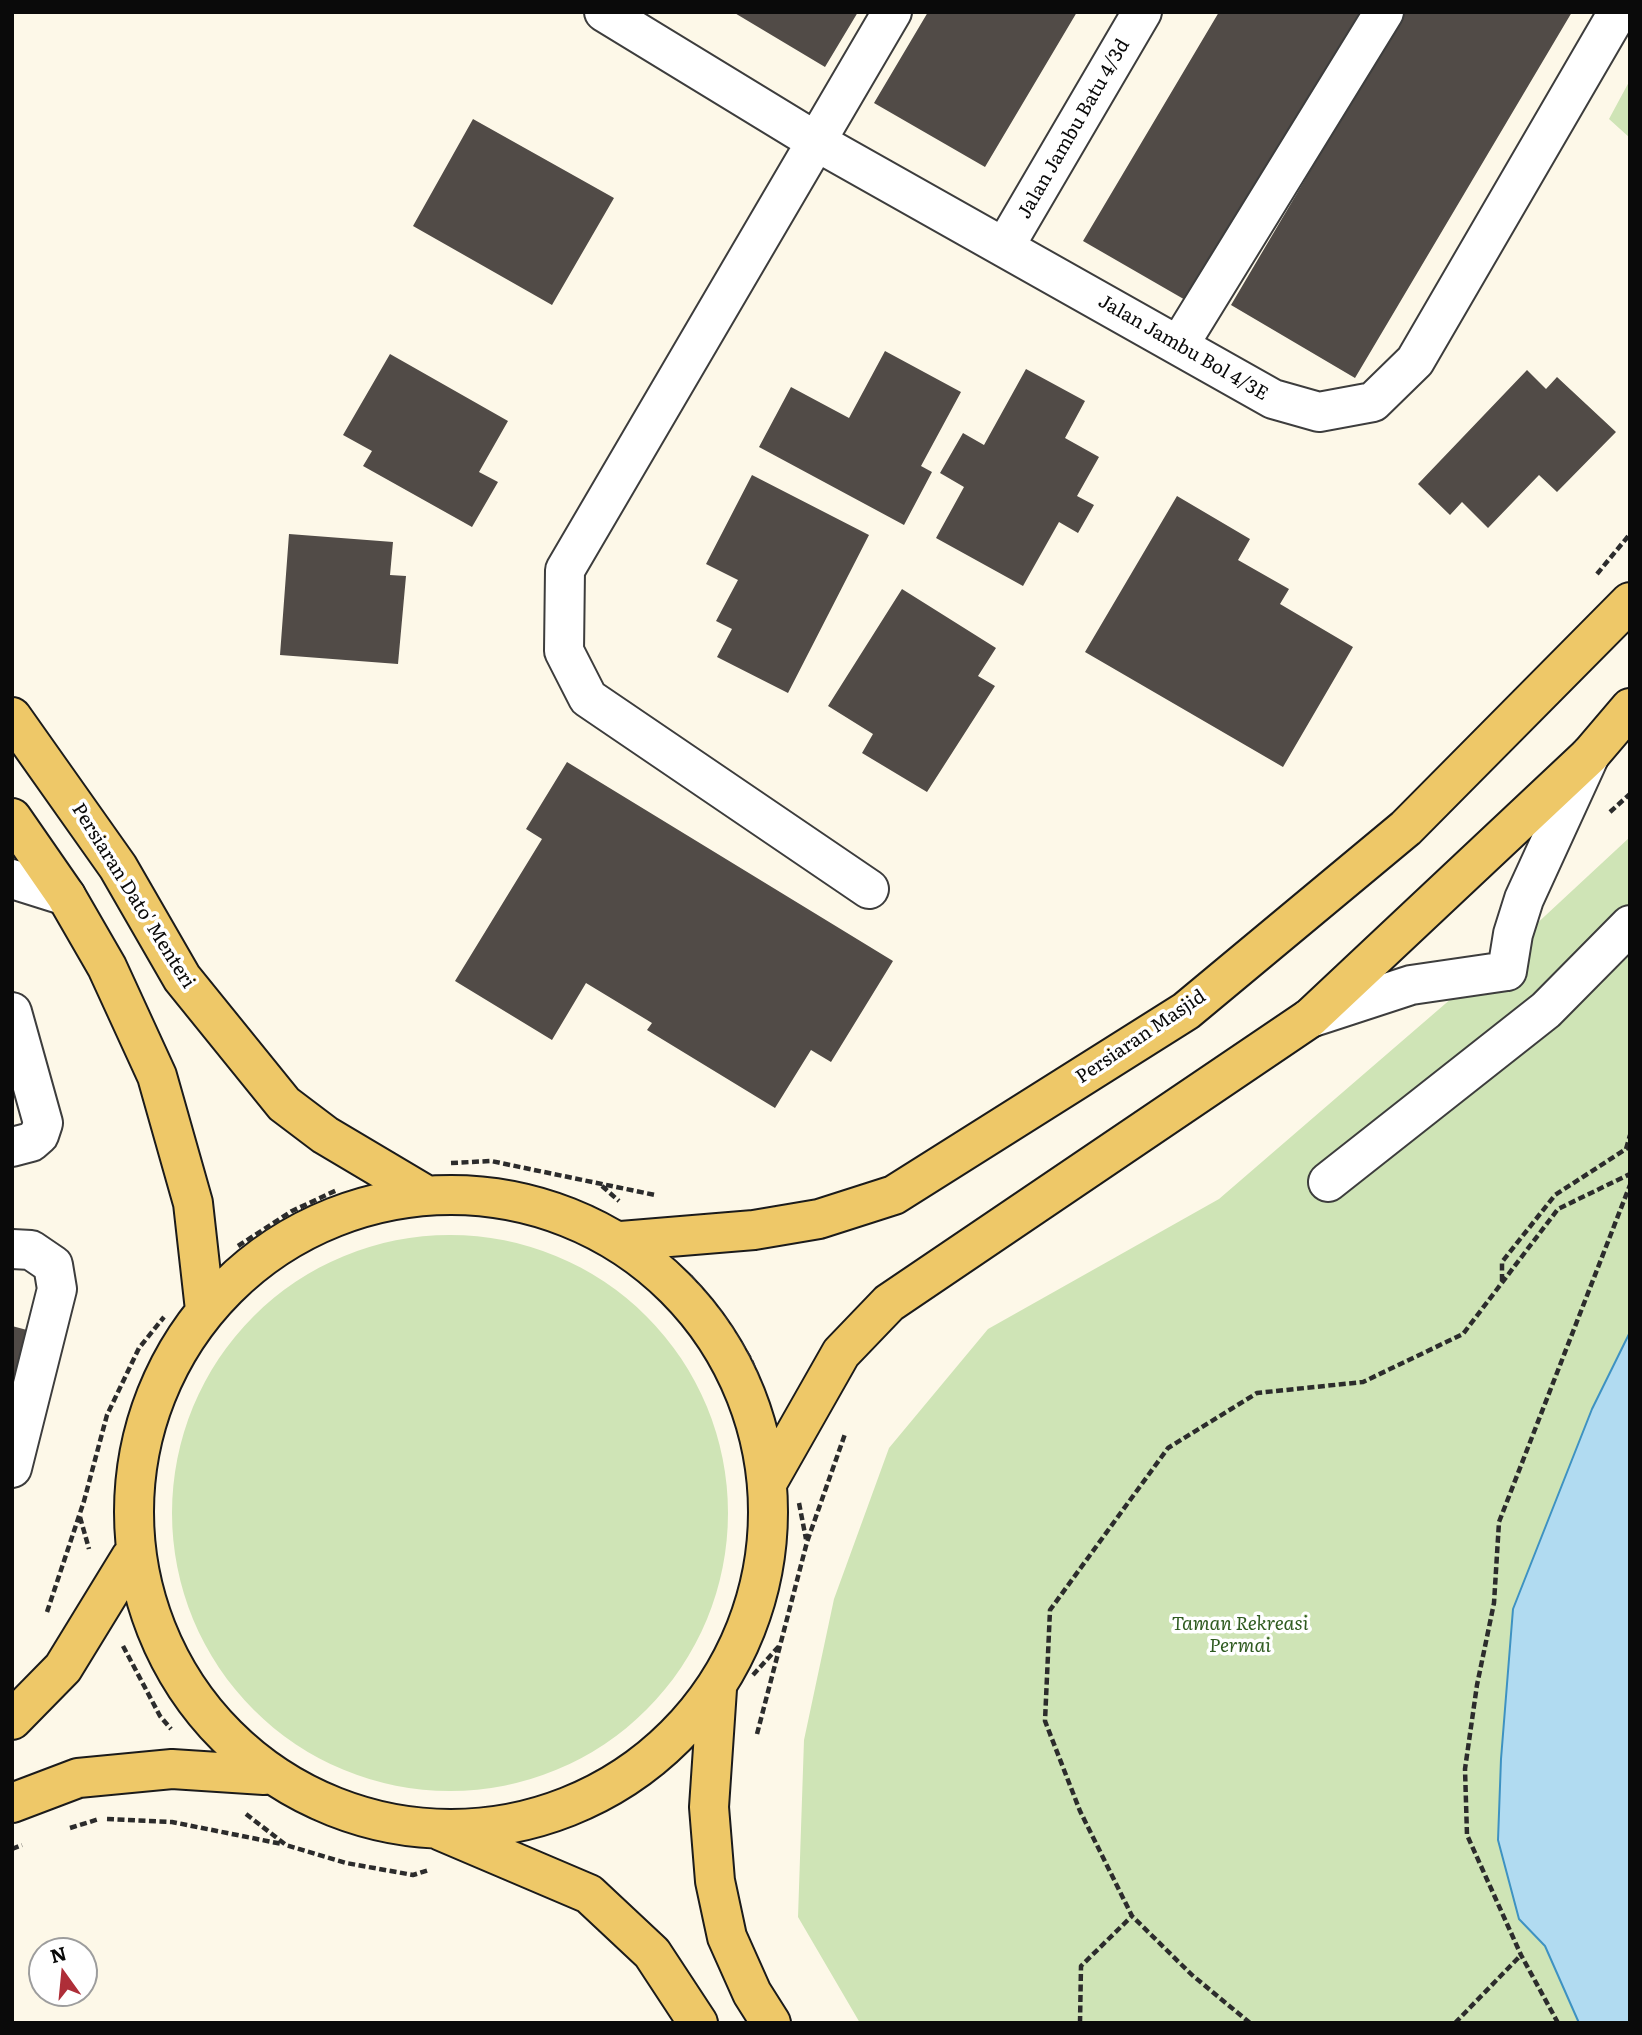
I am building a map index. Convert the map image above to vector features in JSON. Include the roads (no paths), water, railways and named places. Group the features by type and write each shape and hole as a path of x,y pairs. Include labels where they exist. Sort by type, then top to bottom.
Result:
{"main road":[{"name":"Persiaran Masjid","path":"621,1241 754,1230 819,1219 894,1195 1185,1011 1406,828 1630,602"},
{"path":"771,2023 752,1993 727,1937 715,1881 709,1807 716,1703 762,1588 777,1466 841,1353 888,1303 1310,1018 1590,755 1630,708"},
{"name":"Persiaran Dato' Menteri","path":"12,717 118,867 182,978 284,1104 325,1135 426,1195"},
{"path":"12,818 66,896 107,967 157,1076 193,1203 205,1310"},
{"path":"264,1775 199,1708 159,1639 131,1557 134,1473 158,1387 205,1310 267,1252 343,1213 426,1195 528,1202 621,1241 694,1304 745,1385 777,1466"},
{"path":"12,1720 64,1668 131,1557"},
{"path":"438,1829 520,1822 596,1795 663,1749 716,1703"},
{"path":"12,1803 78,1778 172,1769 208,1771 264,1775 343,1811 438,1829 589,1894 652,1953 698,2023"}],"street":[{"name":"Jalan Jambu Bol 4/3E","path":"604,12 656,26 817,142 1273,399 1319,412 1373,402 1415,361 1618,12"},
{"path":"869,889 588,698 564,651 565,570 892,12"},
{"name":"Jalan Jambu Batu 4/3d","path":"1005,246 1142,12"},
{"path":"1179,345 1384,12"},
{"path":"1507,971 1513,934 1524,898 1590,755"},
{"path":"12,879 66,896"},
{"path":"1328,1182 1546,1010 1630,925"},
{"path":"1507,971 1546,1010"},
{"path":"1310,1018 1411,985 1507,971"},
{"path":"12,1012 43,1123 39,1135 30,1142 12,1147"},
{"path":"12,1249 31,1250 53,1265 57,1289 12,1468"}],"water":[{"path":"1630,1332 1630,2023 1579,2023 1545,1946 1519,1919 1498,1840 1501,1759 1513,1609 1592,1409"}],"park label":[{"name":"Taman Rekreasi Permai","path":"1240,1635"}]}
